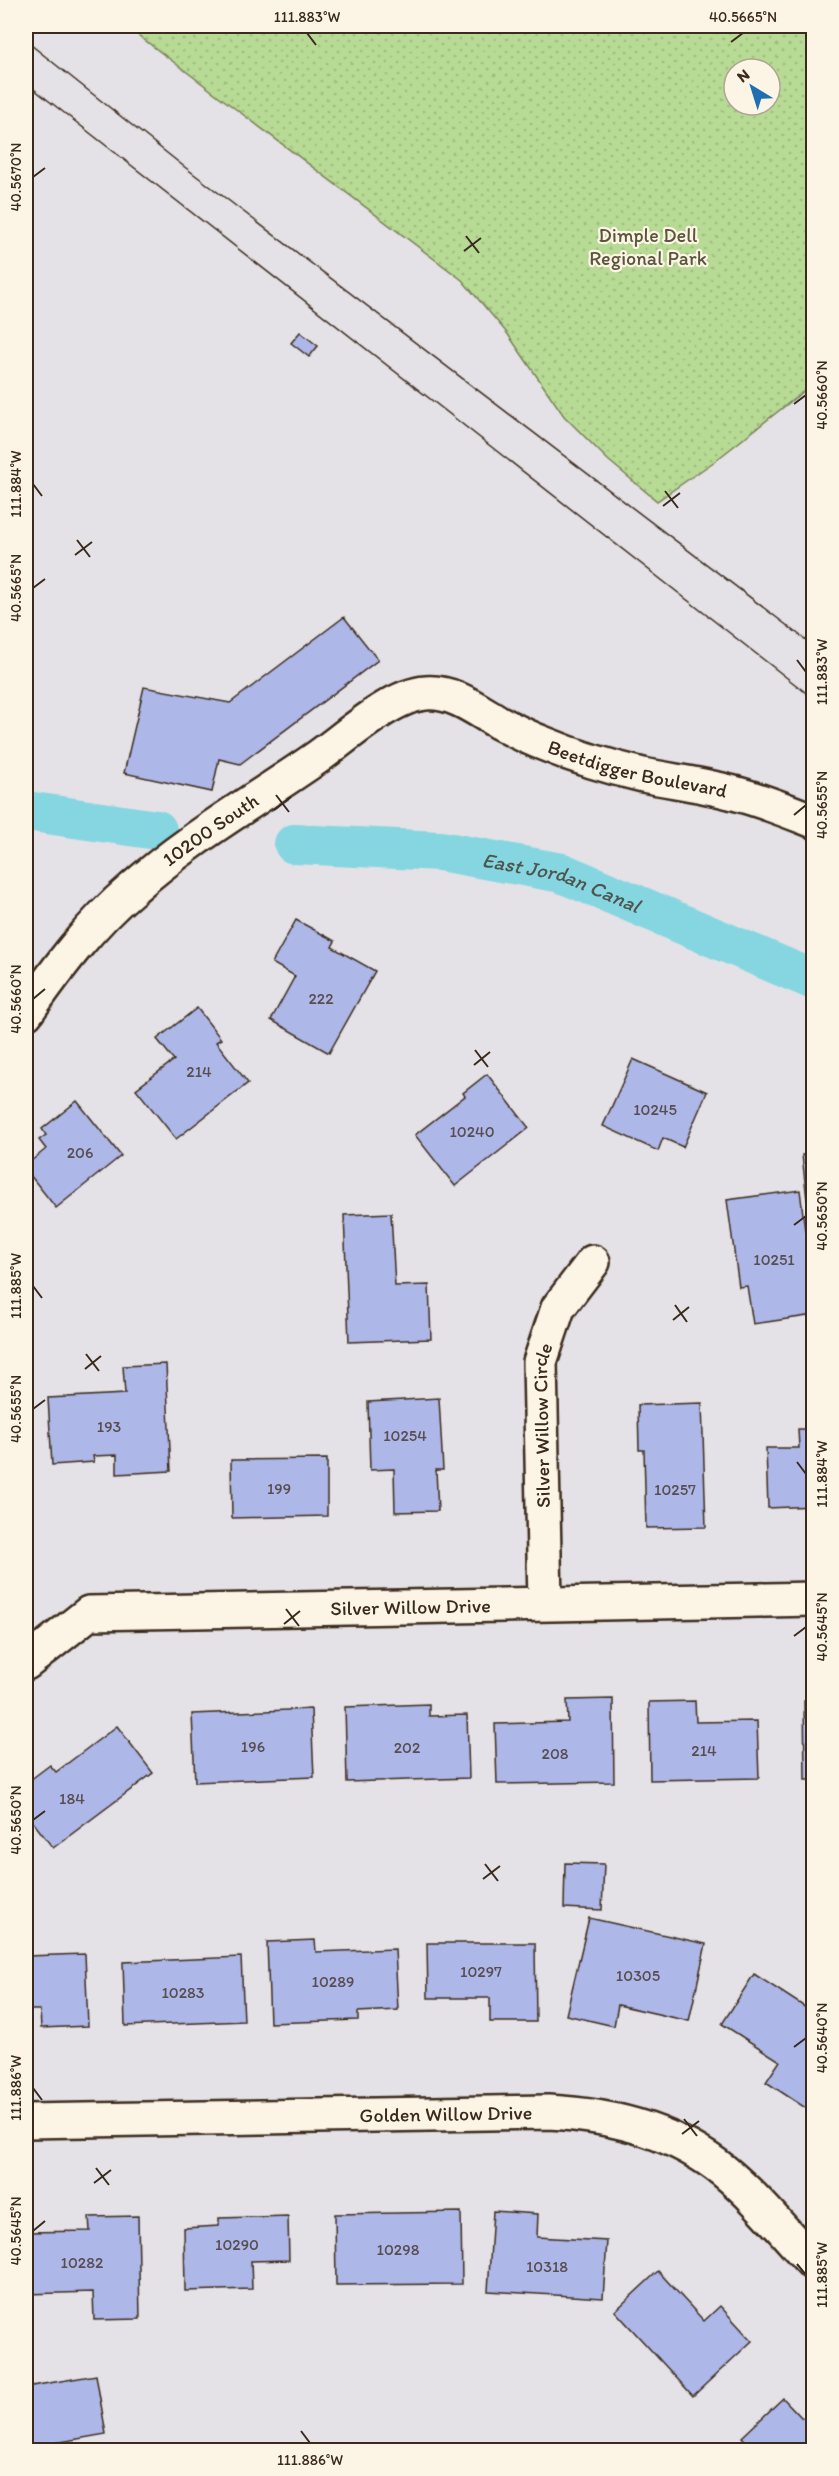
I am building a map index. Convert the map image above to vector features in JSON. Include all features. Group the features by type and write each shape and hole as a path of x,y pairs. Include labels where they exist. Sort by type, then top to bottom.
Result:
{"street":[{"name":"10200 South","path":"26,1013 78,944 103,916 150,874 251,801 399,699 428,692 442,694 467,703"},
{"name":"Beetdigger Boulevard","path":"467,703 501,724 544,744 594,762 730,792 813,821"},
{"name":"Silver Willow Circle","path":"545,1603 540,1362 558,1308 592,1262"},
{"name":"Silver Willow Drive","path":"26,1663 89,1613 813,1599"},
{"name":"Golden Willow Drive","path":"26,2121 548,2112 586,2114 622,2121 658,2133 691,2149 722,2170 750,2195 813,2264"}],"green space":[{"name":"Dimple Dell Regional Park","path":"126,26 813,26 813,384 715,461 657,501 608,460 564,416 507,333 462,280"}],"building":[{"path":"300,332 318,346 309,357 291,343"},
{"path":"344,617 378,660 240,764 219,759 212,792 124,773 144,687 230,703"},
{"path":"296,920 335,941 332,947 375,971 329,1053 271,1020 295,976 272,963"},
{"path":"197,1008 221,1039 216,1042 248,1083 176,1139 136,1089 174,1060 157,1039"},
{"path":"633,1059 707,1092 683,1147 663,1138 658,1151 603,1126"},
{"path":"487,1074 529,1128 455,1186 415,1135 465,1096 463,1093"},
{"path":"77,1101 121,1156 56,1208 26,1170 26,1165 46,1149 39,1140 46,1135 42,1129"},
{"path":"814,1154 814,1200 807,1200 802,1155"},
{"path":"800,1190 805,1231 814,1230 814,1315 753,1324 747,1286 739,1287 727,1200"},
{"path":"391,1213 395,1286 429,1285 431,1339 349,1342 344,1215"},
{"path":"166,1364 171,1471 117,1474 117,1455 93,1456 94,1462 52,1465 48,1398 125,1394 123,1366"},
{"path":"439,1398 443,1470 436,1470 438,1511 395,1512 394,1469 370,1470 368,1402"},
{"path":"702,1403 706,1527 646,1528 644,1450 639,1450 638,1405"},
{"path":"798,1429 814,1429 814,1506 768,1508 766,1448 799,1448"},
{"path":"327,1459 327,1516 232,1518 231,1460"},
{"path":"613,1699 614,1782 497,1784 495,1724 568,1722 567,1700"},
{"path":"804,1700 814,1700 814,1780 805,1780"},
{"path":"695,1701 696,1722 757,1721 759,1778 650,1780 649,1702"},
{"path":"429,1704 429,1716 467,1715 469,1778 347,1782 345,1707"},
{"path":"311,1709 314,1777 195,1782 192,1714"},
{"path":"117,1726 153,1773 53,1848 26,1813 26,1783 50,1765 56,1772"},
{"path":"565,1863 604,1864 602,1910 564,1908"},
{"path":"589,1918 706,1944 689,2021 618,2005 614,2026 566,2015"},
{"path":"315,1940 316,1952 395,1949 398,2010 358,2012 358,2020 270,2023 267,1942"},
{"path":"427,1943 535,1943 536,2022 490,2022 490,1998 428,1998"},
{"path":"85,1954 88,2026 41,2028 40,2010 26,2010 26,1956"},
{"path":"241,1957 244,2021 125,2026 123,1962"},
{"path":"754,1974 814,2013 814,2098 807,2109 766,2082 780,2061 722,2024"},
{"path":"493,2211 538,2214 537,2237 607,2241 603,2298 488,2291"},
{"path":"461,2212 462,2284 336,2285 335,2214"},
{"path":"138,2216 140,2319 94,2320 93,2292 26,2294 26,2232 90,2231 89,2217"},
{"path":"288,2216 289,2260 251,2261 252,2289 185,2291 184,2228 219,2226 219,2218"},
{"path":"658,2271 704,2321 720,2306 752,2341 693,2396 615,2311"},
{"path":"96,2375 106,2434 26,2448 26,2387"},
{"path":"783,2398 802,2418 807,2415 814,2422 814,2450 754,2450 742,2437"}],"waterway":[{"name":"East Jordan Canal","path":"26,811 157,830"},
{"name":"East Jordan Canal","path":"294,844 440,851 562,873 814,980"}],"tram line":[{"path":"26,41 182,165 814,646"},
{"path":"26,83 814,699"}]}
